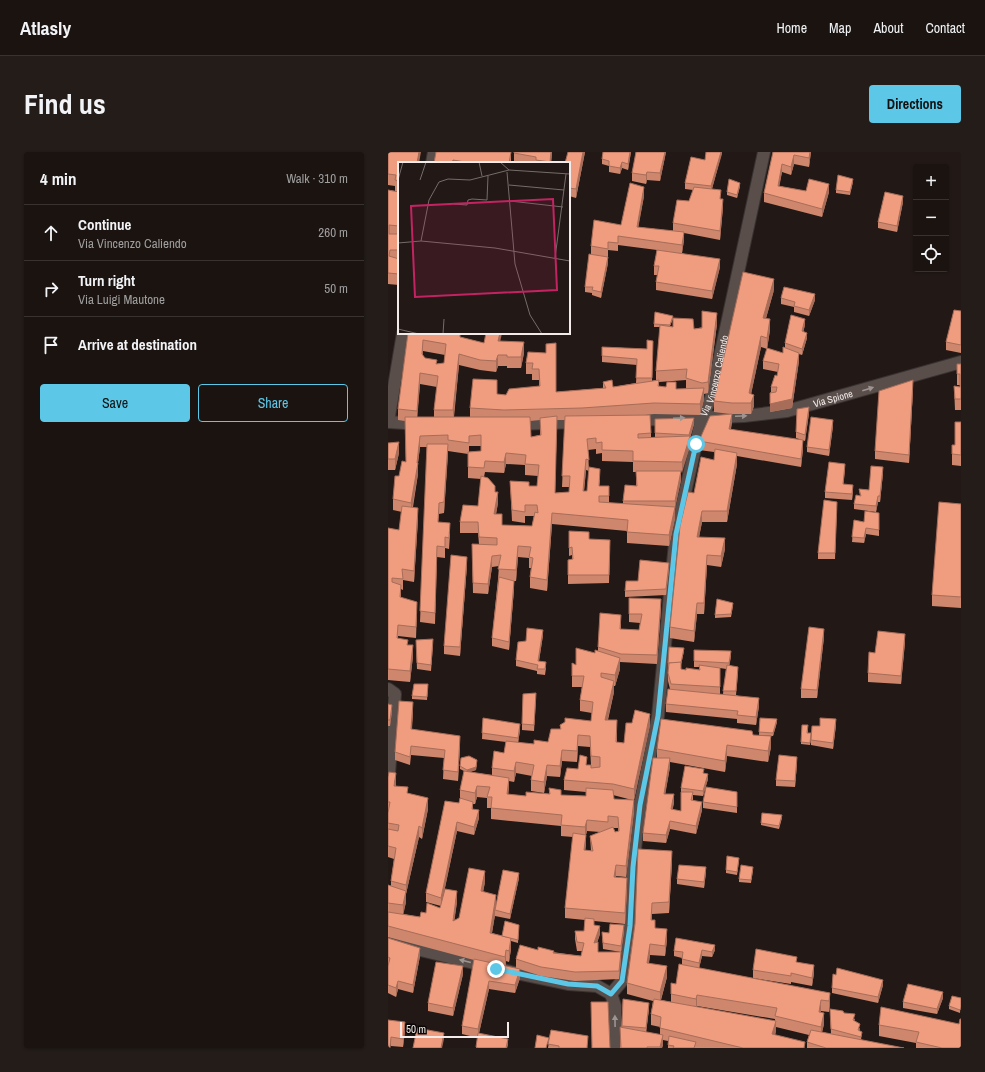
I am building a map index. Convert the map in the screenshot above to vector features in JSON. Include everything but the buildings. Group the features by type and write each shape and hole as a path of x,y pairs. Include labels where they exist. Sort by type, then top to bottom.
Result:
{"street":[{"path":"432,162 434,152"},
{"name":"Via Vincenzo Caliendo","path":"611,994 622,981 630,926 633,867 640,805 658,716 676,534 702,417 711,398 760,153"},
{"path":"403,334 388,422 435,425"},
{"name":"Via Spione","path":"624,420 744,416 787,411 961,362"},
{"path":"506,424 592,422"},
{"path":"388,690 395,694 390,774"},
{"path":"388,942 511,972 568,984 597,986 611,994 615,1006 615,1048"}],"route":[{"path":"496,969 568,984 597,986 611,994 617,989 622,981 630,926 633,867 640,805 658,716 664,641 676,534 696,444"}]}
